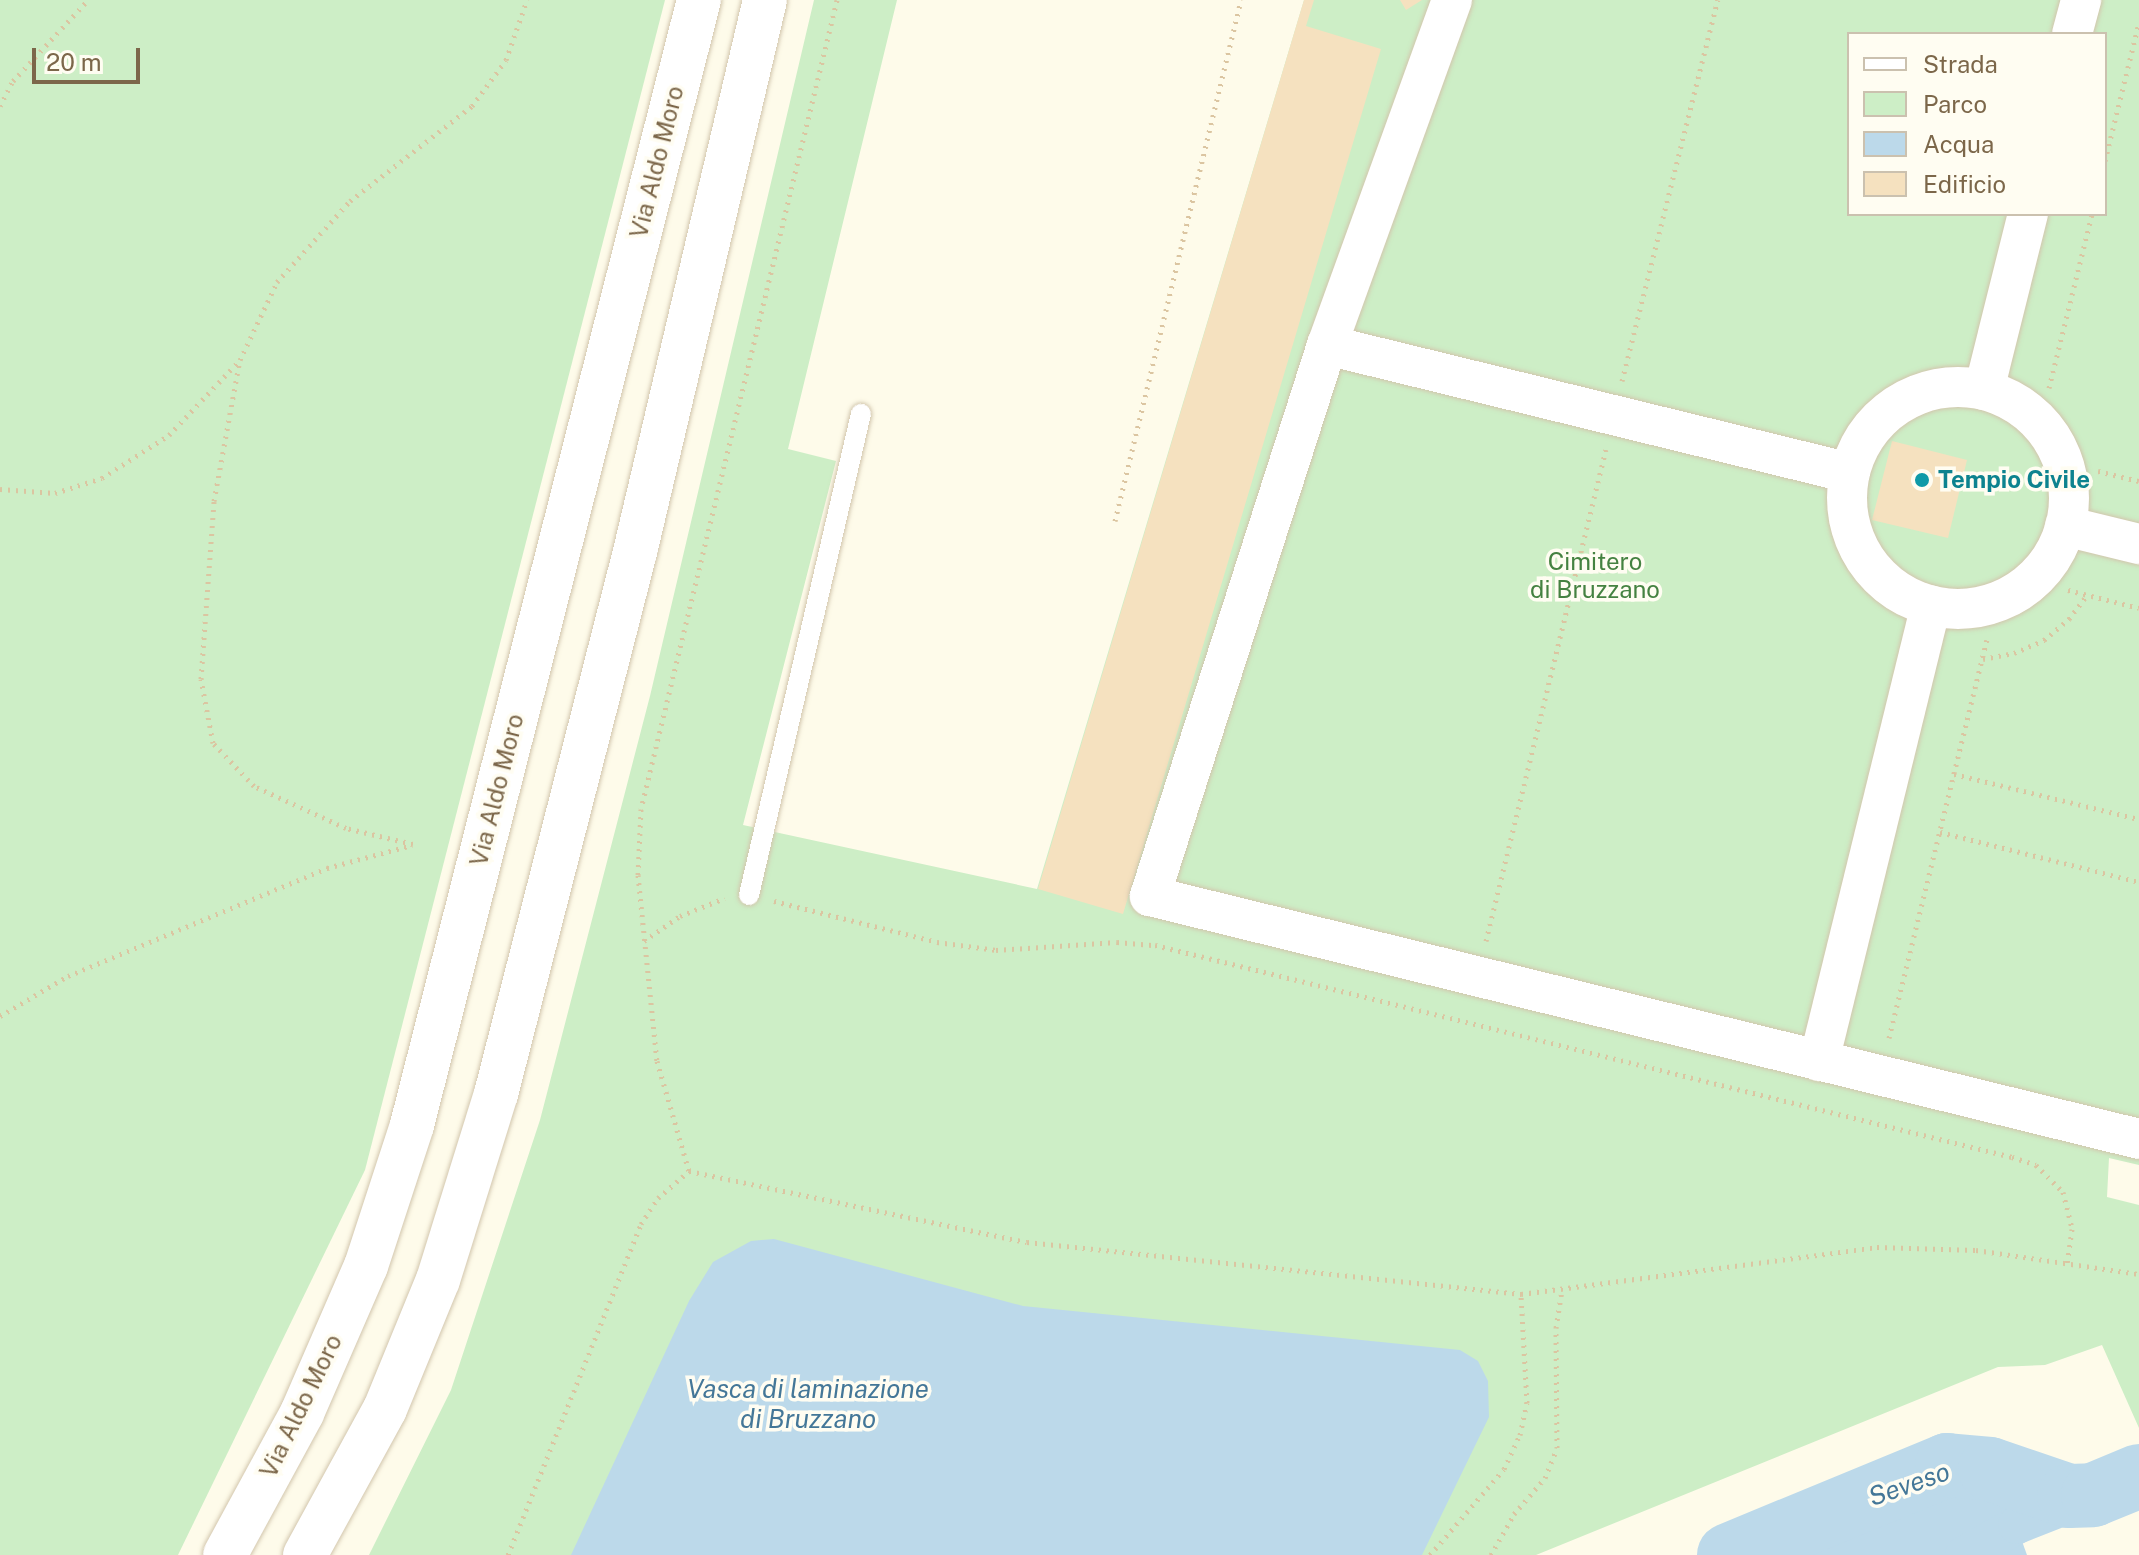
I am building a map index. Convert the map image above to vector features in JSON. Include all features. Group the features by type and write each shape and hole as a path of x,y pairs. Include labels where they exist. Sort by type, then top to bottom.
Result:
{"main road":[{"name":"Via Aldo Moro","path":"225,1555 302,1413 361,1279 412,1125 699,0"},
{"path":"305,1555 385,1409 438,1280 496,1094 635,552 765,0"}],"street":[{"path":"1452,0 1327,345 1150,896 2139,1139"},
{"path":"2073,32 2081,0"},
{"path":"1984,390 2028,216"},
{"path":"1327,345 1850,473"},
{"path":"1935,389 1984,390 2029,412 2053,441 2067,476 2065,526 2057,549 2025,587 1981,607 1931,606 1887,584 1857,545 1850,522 1850,473 1872,428 1911,397 1935,389"},
{"path":"2065,526 2139,544"},
{"path":"1819,1061 1931,606"}],"lane":[{"path":"749,895 861,414"}],"path":[{"path":"0,106 13,81 88,0"},
{"path":"0,1016 68,976 327,868 413,844 346,828 254,786 213,743 202,664 214,501 240,360 277,282 350,201 472,106 506,60 527,0"},
{"path":"689,1171 657,1061 638,875 641,809 837,0"},
{"path":"1115,521 1241,0"},
{"path":"1478,977 1718,0"},
{"path":"2107,153 2139,23"},
{"path":"2049,388 2092,216"},
{"path":"0,489 55,493 102,478 169,435 240,360"},
{"path":"2098,471 2139,481"},
{"path":"2068,590 2139,608"},
{"path":"1983,659 2014,653 2044,640 2069,619 2087,595"},
{"path":"1880,1075 1987,640"},
{"path":"1954,774 2139,819"},
{"path":"1940,832 2139,882"},
{"path":"644,941 714,899 749,895 937,942 996,950 1117,942 1155,945 2036,1165 2063,1192 2072,1229 2067,1263"},
{"path":"689,1171 1027,1242 1521,1294 1877,1247 1976,1250 2139,1274"},
{"path":"508,1555 641,1224 658,1198 689,1171"},
{"path":"1491,1555 1514,1514 1545,1478 1557,1448 1556,1328 1562,1289"},
{"path":"1430,1555 1504,1469 1520,1435 1527,1403 1521,1294"}],"green space":[{"path":"0,0 665,0 365,1170 178,1555 0,1555"},
{"name":"Cimitero di Bruzzano","path":"814,0 897,0 788,449 836,461 743,825 1037,889 1304,0 2139,0 2139,1165 2109,1158 2107,1197 2139,1205 2139,1428 2102,1345 2045,1365 1998,1367 1536,1555 369,1555 451,1390 540,1120 650,696"}],"water":[{"name":"Vasca di laminazione di Bruzzano","path":"774,1239 1023,1306 1460,1350 1478,1361 1488,1381 1489,1417 1422,1555 571,1555 689,1301 713,1262 751,1241"},
{"path":"1960,1488 1991,1492 2007,1500 2027,1555 1788,1555 1942,1490"}],"building":[{"path":"1304,0 1314,0 1306,26 1381,49 1123,914 1038,889"},
{"path":"1400,0 1422,0 1406,10"},
{"name":"Tempio Civile","path":"1892,441 1967,460 1948,538 1872,520"}],"waterway":[{"name":"Seveso","path":"1729,1555 1947,1465 1990,1469 2069,1496 2093,1495 2139,1476"},
{"path":"1964,1555 2017,1525 2093,1495"}],"place":[{"name":"Tempio Civile","path":"1922,480"}]}
